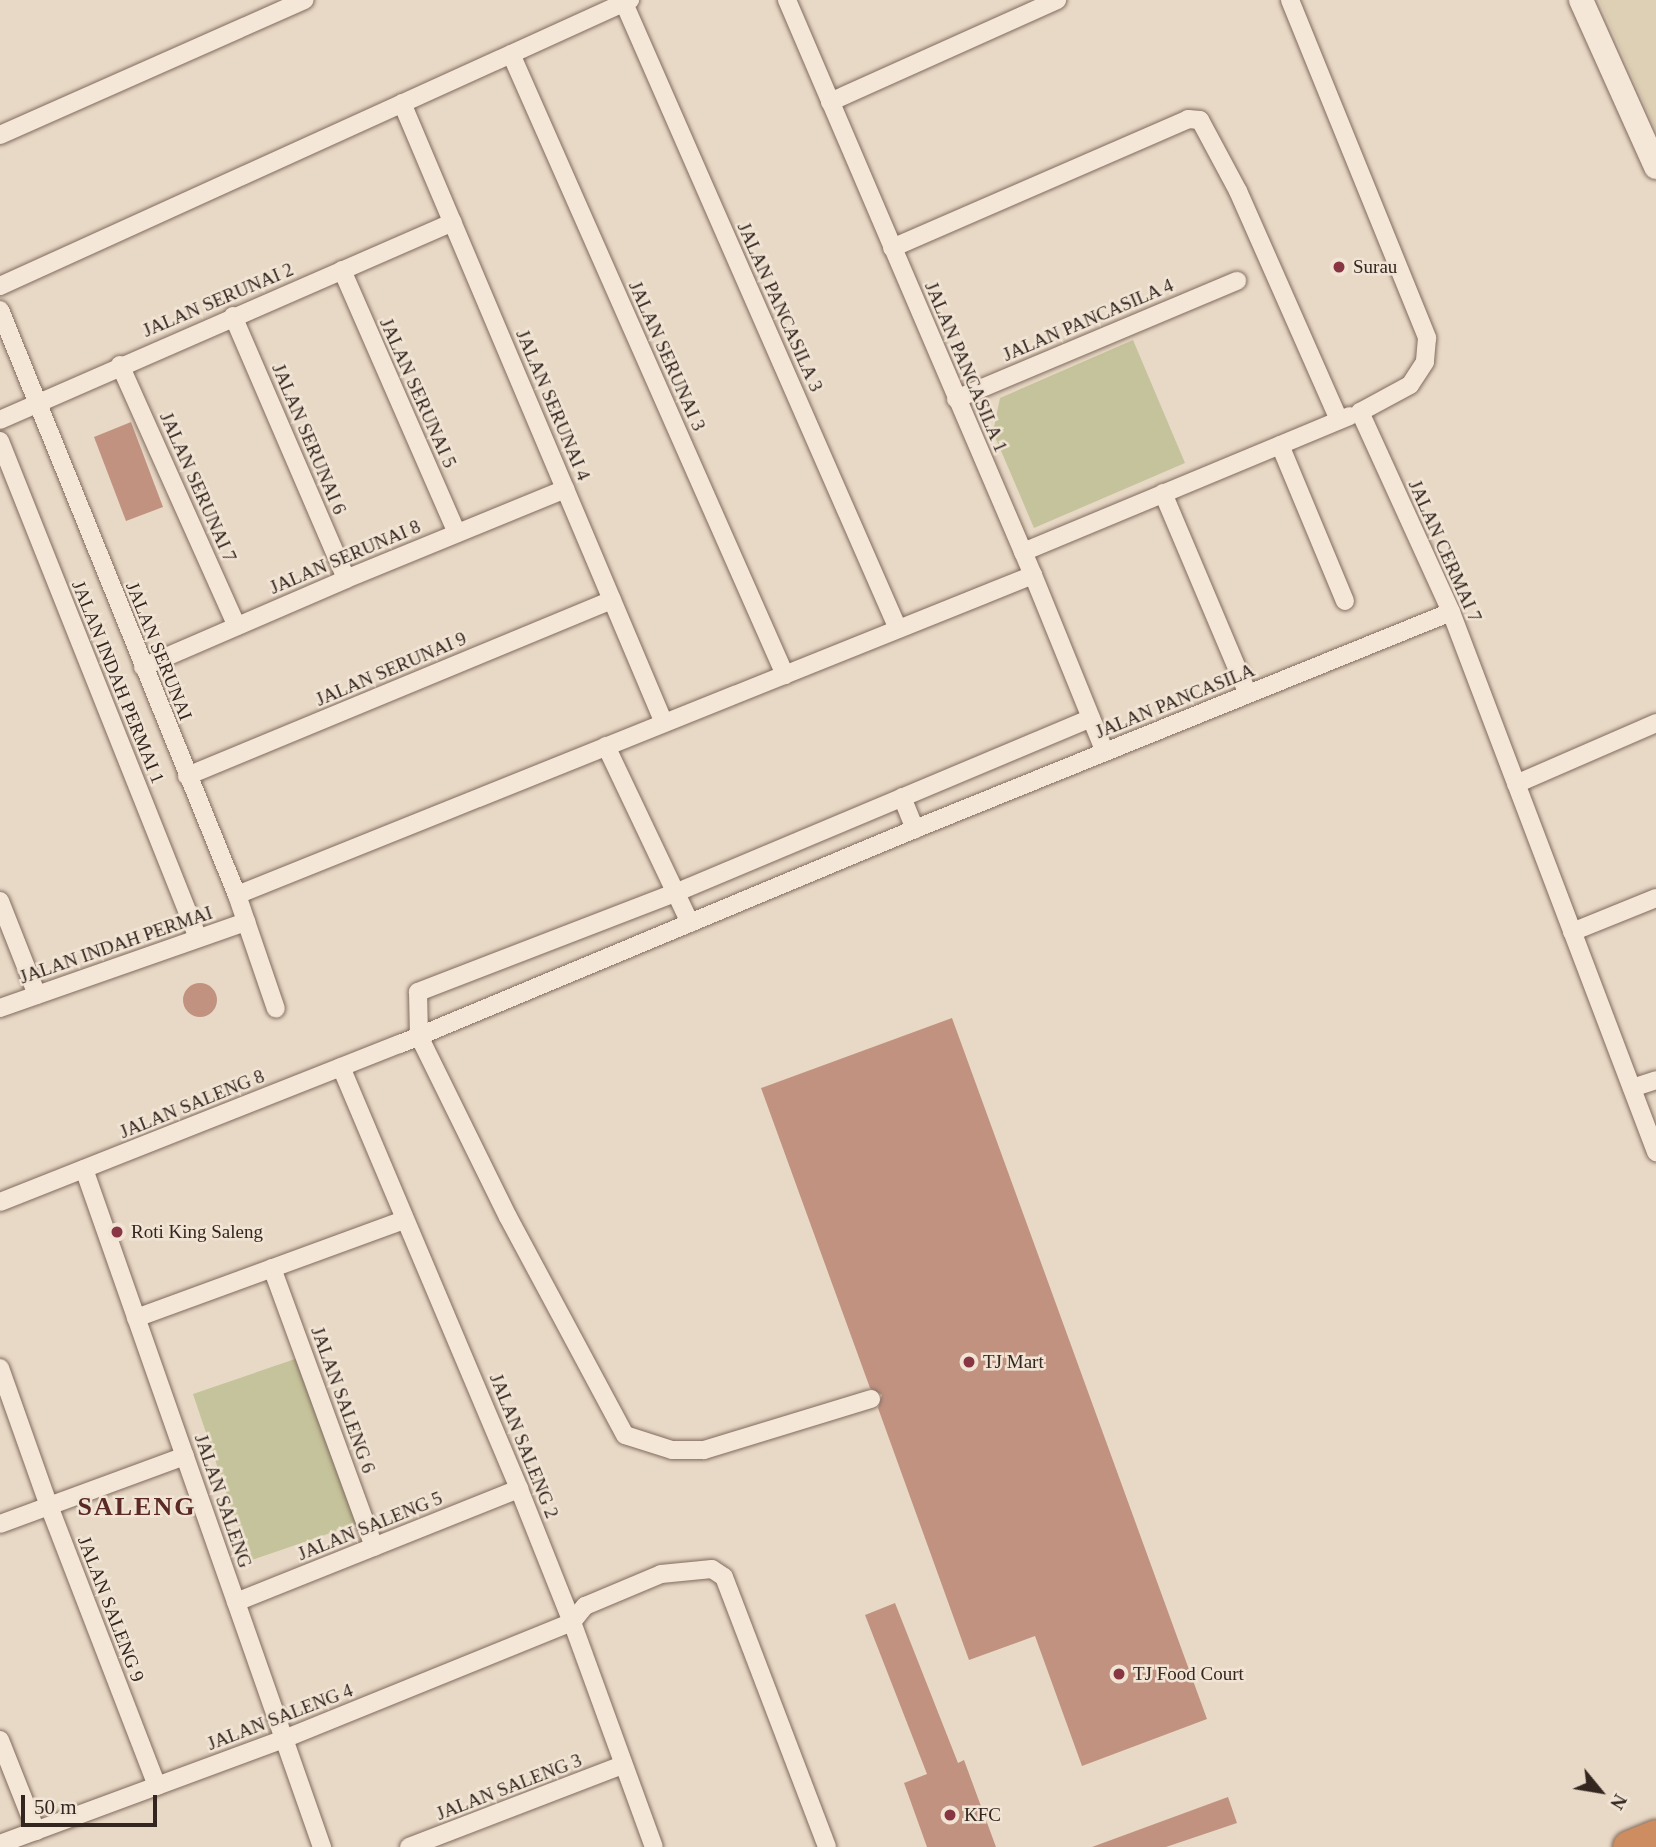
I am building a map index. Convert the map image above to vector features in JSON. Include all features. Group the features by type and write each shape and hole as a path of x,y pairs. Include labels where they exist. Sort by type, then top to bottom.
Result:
{"highway":[{"path":"1629,1847 1656,1836"}],"street":[{"path":"0,135 304,0"},
{"name":"JALAN PANCASILA 1","path":"787,0 1033,575 1105,752"},
{"path":"830,102 1057,0"},
{"path":"1023,552 1360,412 1410,384 1425,362 1427,338 1290,0"},
{"path":"1581,0 1656,167"},
{"path":"0,286 627,1"},
{"name":"JALAN PANCASILA 3","path":"627,1 898,629"},
{"name":"JALAN SERUNAI 3","path":"511,54 785,674"},
{"name":"JALAN SERUNAI 4","path":"402,103 664,723"},
{"path":"892,248 1188,119 1200,120 1238,191 1339,421"},
{"name":"JALAN SERUNAI 2","path":"0,420 120,365 453,222"},
{"name":"JALAN SERUNAI 5","path":"342,270 457,533"},
{"name":"JALAN PANCASILA 4","path":"956,398 1237,281"},
{"name":"JALAN SERUNAI","path":"0,310 237,895 276,1009"},
{"name":"JALAN SERUNAI 6","path":"233,316 346,579"},
{"name":"JALAN SERUNAI 7","path":"120,365 237,626"},
{"name":"JALAN CERMAI 7","path":"1360,412 1451,612 1656,1152"},
{"name":"JALAN INDAH PERMAI 1","path":"0,441 198,938"},
{"path":"1280,445 1345,601"},
{"name":"JALAN SERUNAI 8","path":"143,667 346,579 565,489"},
{"path":"1163,494 1248,694"},
{"path":"237,895 1033,575"},
{"name":"JALAN SERUNAI 9","path":"187,776 612,600"},
{"name":"JALAN PANCASILA","path":"690,923 1451,612"},
{"path":"871,1399 704,1450 672,1450 625,1435 508,1217 419,1036 418,992 675,893 1091,718"},
{"path":"1516,784 1656,723"},
{"path":"606,746 690,923"},
{"path":"902,797 915,829"},
{"path":"1572,932 1656,898"},
{"path":"0,901 37,995"},
{"name":"JALAN INDAH PERMAI","path":"0,1008 246,922"},
{"name":"JALAN SALENG 8","path":"0,1202 400,1044 690,923"},
{"name":"JALAN SALENG 2","path":"341,1067 519,1489 572,1622 654,1847"},
{"path":"1632,1088 1656,1080"},
{"name":"JALAN SALENG","path":"84,1169 322,1847"},
{"path":"136,1318 404,1220"},
{"name":"JALAN SALENG 6","path":"272,1268 374,1547"},
{"name":"JALAN SALENG 9","path":"0,1368 49,1506 157,1786"},
{"path":"0,1524 185,1456"},
{"name":"JALAN SALENG 5","path":"236,1602 519,1489"},
{"name":"JALAN SALENG 4","path":"0,1844 284,1739 572,1622 585,1606 661,1574 702,1569 721,1573 827,1847"},
{"path":"0,1740 36,1831"},
{"name":"JALAN SALENG 3","path":"409,1847 624,1765"}],"shaded area":[{"path":"1599,0 1656,0 1656,130"},
{"path":"1133,340 1185,463 1034,528 993,432 1000,398"},
{"path":"301,1357 357,1524 249,1561 193,1394"}],"building":[{"path":"131,422 163,507 126,521 94,437"},
{"path":"200,983 212,988 217,1000 212,1012 200,1017 188,1012 183,1000 188,988"},
{"name":"TJ Mart","path":"952,1018 1207,1719 1082,1766 1035,1636 969,1660 878,1408 882,1395 870,1388 761,1088"},
{"path":"895,1603 958,1763 964,1760 996,1847 927,1847 904,1783 927,1774 865,1615"},
{"path":"1228,1797 1237,1823 1166,1847 1092,1847"}],"place":[{"name":"Surau","path":"1339,267"},
{"name":"Roti King Saleng","path":"117,1232"},
{"name":"TJ Mart","path":"969,1362"},
{"name":"TJ Food Court","path":"1119,1674"},
{"name":"KFC","path":"950,1815"}],"district":[{"name":"SALENG","path":"137,1507"}]}
